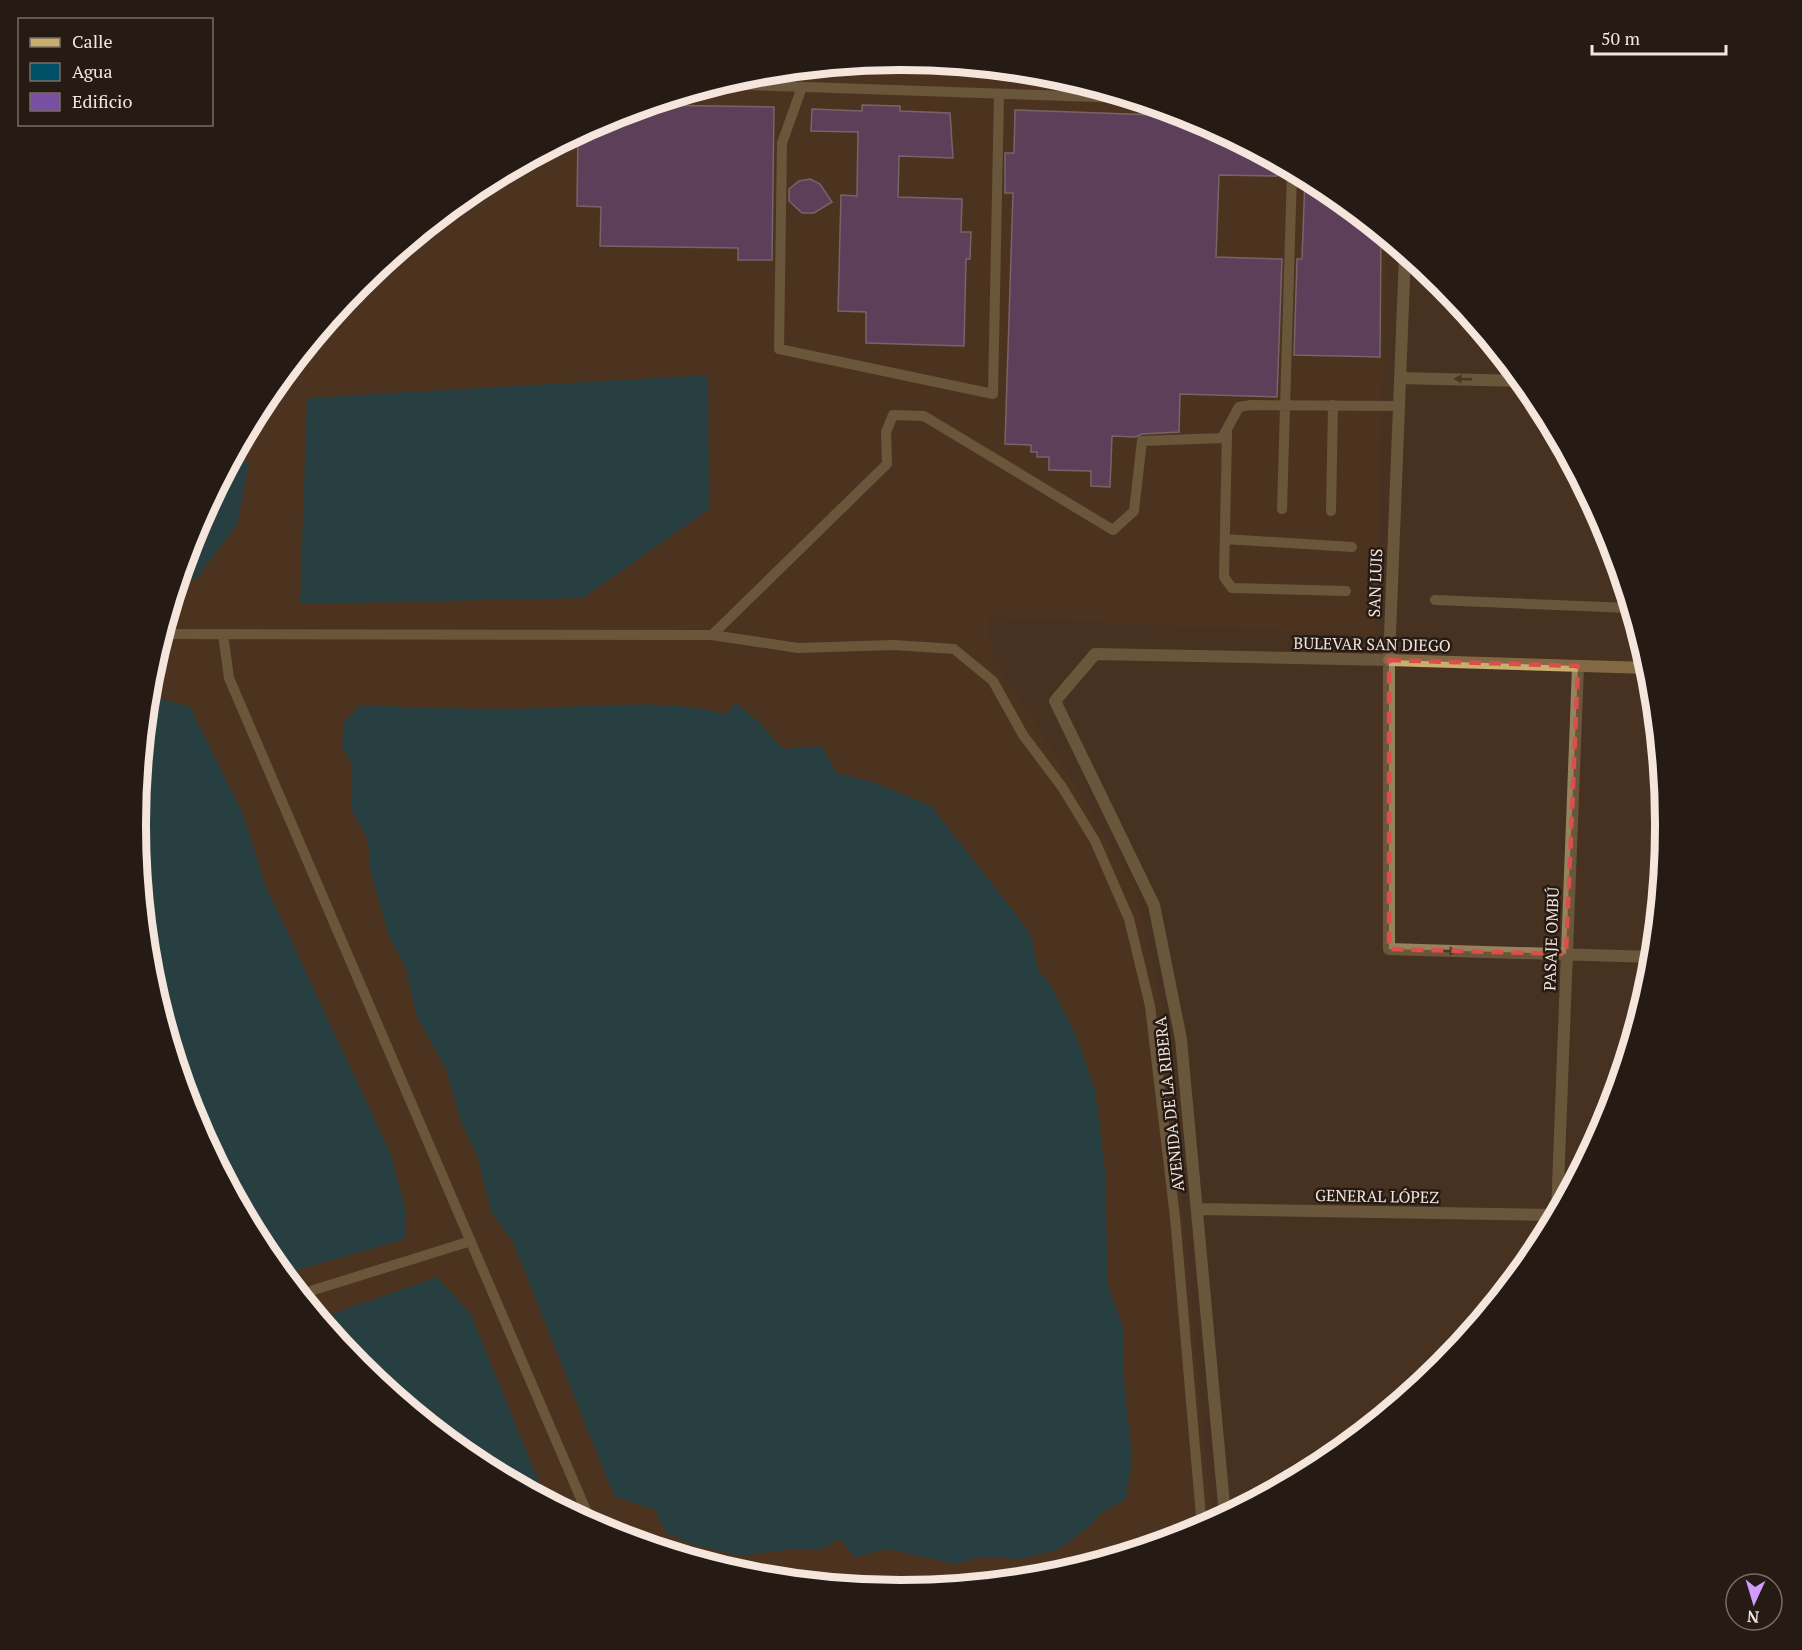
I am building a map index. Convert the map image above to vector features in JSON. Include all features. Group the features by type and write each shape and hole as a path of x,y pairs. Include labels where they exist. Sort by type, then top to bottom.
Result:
{"street":[{"name":"SAN LUIS","path":"1405,264 1389,660 1389,950 1566,954"},
{"path":"1400,378 1510,381"},
{"name":"BULEVAR SAN DIEGO","path":"1095,654 1639,668"},
{"name":"AVENIDA DE LA RIBERA","path":"1095,654 1055,701 1154,905 1181,1039 1224,1507"},
{"name":"PASAJE OMBÚ","path":"1557,1197 1578,666"},
{"path":"1566,954 1644,957"},
{"name":"GENERAL LÓPEZ","path":"1197,1209 1547,1214"}],"lane":[{"path":"753,85 1100,97"},
{"path":"802,87 782,143 779,348 993,394 999,94"},
{"path":"1282,508 1292,180"},
{"path":"712,635 887,465 886,432 893,415 924,416 1113,530 1134,511 1142,441 1222,438 1227,433 1239,407 1285,404 1399,406"},
{"path":"1331,511 1333,405"},
{"path":"1227,433 1224,578 1232,588 1346,591"},
{"path":"1225,539 1352,547"},
{"path":"1435,600 1623,608"},
{"path":"171,634 712,635 798,648 894,645 954,649 993,681 1023,735 1062,787 1095,841 1130,919 1150,1006 1175,1217 1201,1517"},
{"path":"223,634 229,678 586,1510"},
{"path":"308,1292 471,1241"}],"highlighted area":[{"path":"1389,660 1578,666 1566,954 1389,949"}],"shaded area":[{"path":"901,70 950,72 1048,85 1096,96 1190,128 1235,148 1320,198 1360,226 1387,248 1375,635 989,617 992,658 1077,787 1136,890 1165,1022 1211,1513 1144,1539 1096,1554 999,1573 901,1580 803,1573 706,1554 612,1522 567,1502 524,1478 442,1424 367,1359 334,1322 302,1284 248,1202 224,1159 187,1068 172,1020 153,923 146,825 148,776 161,678 172,630 204,536 224,491 274,406 302,366 367,291 404,258 442,226 524,172 567,148 658,111 706,96 803,77"}],"water":[{"path":"708,375 709,509 583,598 300,604 307,398"},
{"path":"243,458 249,464 237,525 196,579 188,580 224,491"},
{"path":"158,698 190,707 243,814 264,882 391,1155 406,1211 405,1239 293,1271 248,1202 224,1159 204,1114 172,1020 153,923 146,825 148,776"},
{"path":"736,703 760,723 783,749 821,746 837,773 873,782 931,806 1031,934 1038,970 1049,982 1076,1035 1095,1090 1105,1169 1108,1285 1124,1331 1124,1381 1132,1459 1126,1499 1101,1513 1091,1525 1059,1549 1021,1559 979,1557 956,1564 887,1549 855,1557 840,1539 820,1550 785,1550 740,1556 690,1544 665,1532 655,1510 614,1496 513,1242 491,1212 478,1158 461,1121 446,1069 416,1015 406,968 389,937 370,870 368,840 351,809 351,764 342,746 344,723 360,705 497,709 657,705 703,709 725,714"},
{"path":"437,1277 471,1315 541,1488 482,1452 442,1424 367,1359 328,1315"}],"building":[{"path":"676,105 774,107 772,260 738,260 738,248 600,246 601,207 577,206 578,143 612,128"},
{"path":"862,105 900,106 900,111 950,113 953,158 899,156 898,197 962,199 961,232 971,232 970,259 966,259 964,346 866,343 866,312 838,311 841,195 857,196 858,132 811,131 812,109 862,111"},
{"path":"1015,110 1155,115 1235,148 1277,172 1277,176 1219,175 1216,257 1282,259 1277,397 1180,394 1179,432 1142,434 1136,437 1112,436 1110,487 1091,486 1091,471 1049,470 1049,457 1037,457 1037,452 1031,452 1031,445 1005,444 1013,193 1005,193 1005,153 1014,153"},
{"path":"810,179 820,184 832,202 814,213 802,213 789,201 789,189 799,181"},
{"path":"1305,188 1360,226 1381,244 1380,357 1294,355 1297,259 1302,259"}]}
